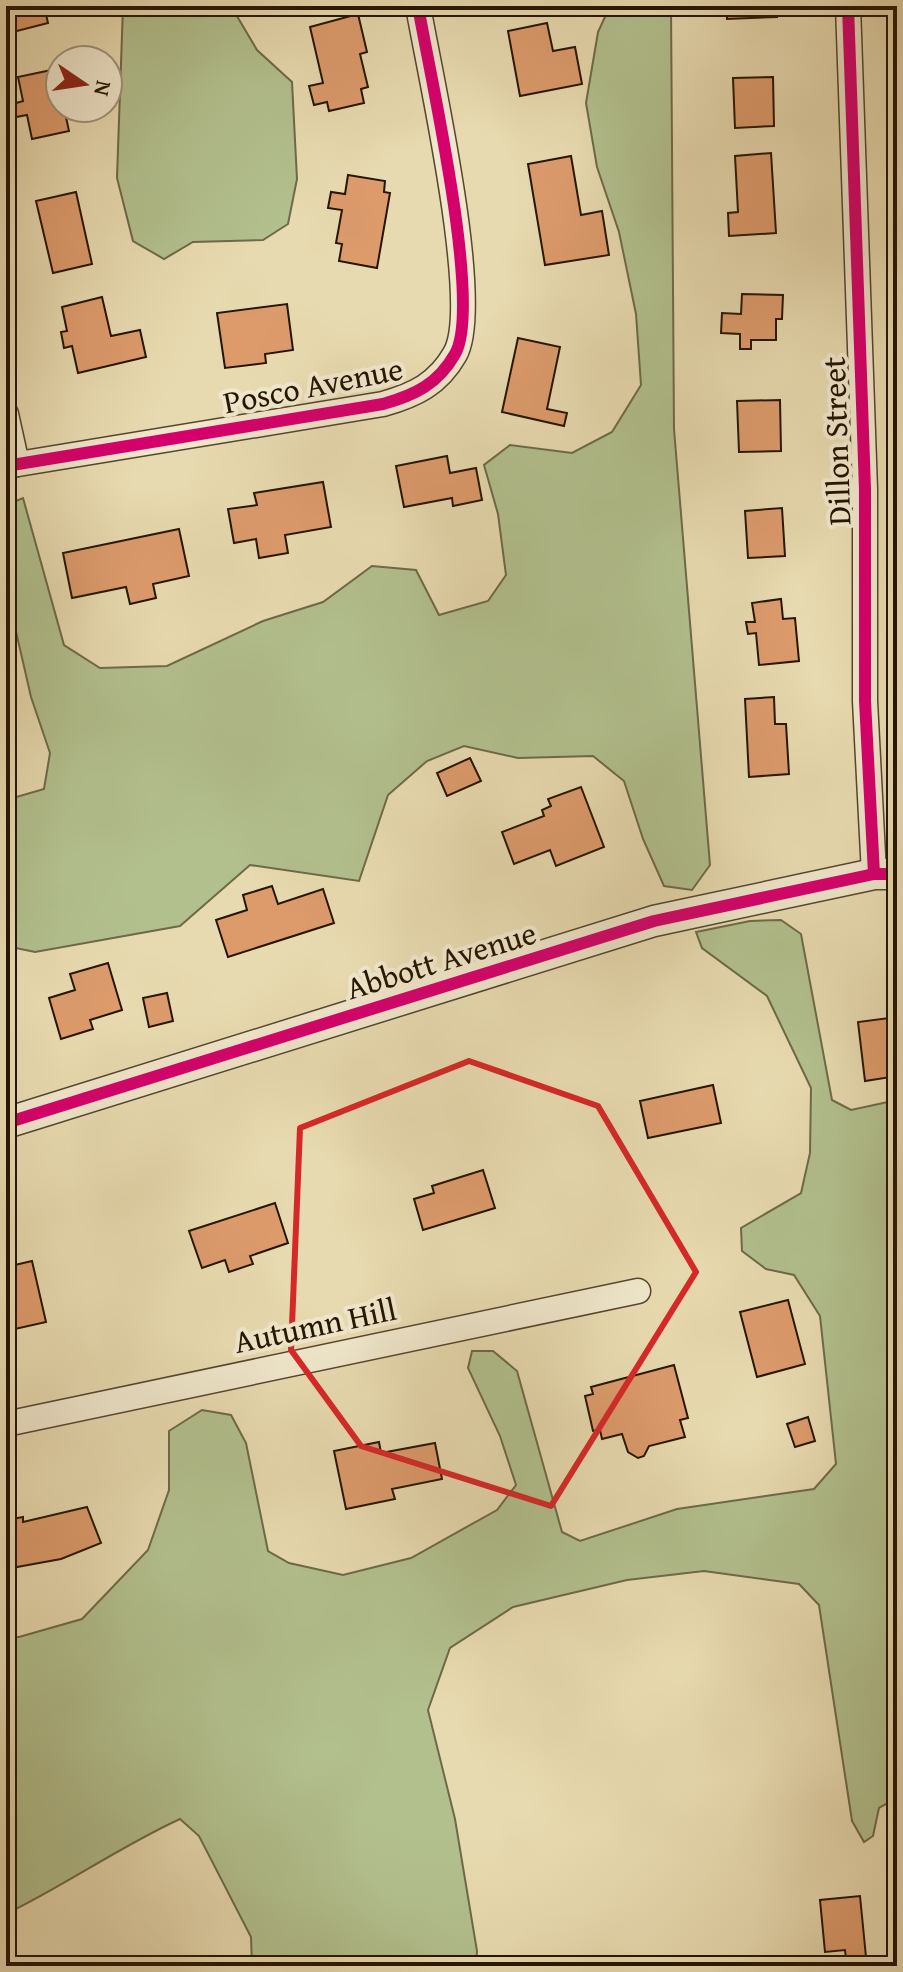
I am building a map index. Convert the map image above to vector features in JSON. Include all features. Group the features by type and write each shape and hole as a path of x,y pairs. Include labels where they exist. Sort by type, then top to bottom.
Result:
{"street":[{"name":"Posco Avenue","path":"11,465 383,404 412,396 438,380 457,352 464,319 463,261 418,6"},
{"name":"Dillon Street","path":"848,6 865,489 865,711 886,874"},
{"path":"6,414 11,465"},
{"name":"Abbott Avenue","path":"6,1123 654,921 886,874"},
{"name":"Autumn Hill","path":"6,1424 638,1291"}],"highlighted area":[{"path":"469,1061 598,1106 696,1272 551,1506 361,1446 291,1350 300,1128"}],"green space":[{"path":"123,6 231,6 257,50 292,82 297,179 288,224 263,240 193,242 164,259 133,241 117,178 119,124 124,124"},
{"path":"610,6 671,6 674,429 710,865 692,890 664,886 643,839 624,781 593,756 518,758 464,746 427,761 388,795 359,881 250,865 180,926 35,952 6,946 6,800 44,789 50,753 31,697 6,588 6,505 23,498 64,645 100,668 167,666 263,621 323,602 372,566 416,570 439,615 488,601 506,575 498,514 484,465 510,445 572,453 612,432 641,385 636,314 619,232 597,167 586,103 598,32"},
{"path":"781,920 801,934 832,1100 851,1110 897,1100 897,1798 879,1808 873,1836 864,1842 852,1821 819,1605 799,1584 704,1571 627,1580 513,1607 450,1648 428,1710 455,1819 477,1951 476,1966 252,1966 251,1937 199,1836 180,1819 6,1914 6,1636 19,1637 82,1619 148,1550 169,1490 169,1431 202,1410 231,1415 246,1443 268,1551 289,1563 343,1575 411,1558 497,1510 516,1485 500,1436 468,1368 472,1351 493,1351 517,1371 562,1532 580,1541 677,1509 814,1489 836,1464 820,1316 794,1275 766,1269 742,1251 741,1228 801,1193 810,1153 811,1088 767,996 702,948 696,932 750,921"}],"building":[{"path":"6,6 44,6 48,23 9,33"},
{"path":"727,6 776,6 777,17 727,19"},
{"path":"358,14 367,52 360,54 368,87 361,89 364,103 329,111 327,102 314,105 309,86 323,83 310,27"},
{"path":"547,23 553,51 575,47 582,84 520,96 508,31"},
{"path":"44,72 44,124 67,124 69,131 32,139 27,115 16,117 13,104 23,101 18,77"},
{"path":"773,77 774,126 735,128 733,78"},
{"path":"771,153 776,233 729,236 728,213 738,212 735,156"},
{"path":"571,156 581,215 602,211 609,255 545,265 528,164"},
{"path":"348,175 385,181 384,192 390,193 377,268 339,261 342,244 336,243 342,210 328,208 331,192 345,194"},
{"path":"76,192 92,264 53,273 36,201"},
{"path":"742,294 783,295 782,319 776,319 776,340 751,340 751,349 740,349 740,334 721,333 722,313 741,314"},
{"path":"102,297 111,336 140,330 146,357 78,373 72,346 64,348 61,332 67,331 62,307"},
{"path":"287,304 293,350 265,354 266,363 225,368 217,313"},
{"path":"518,338 560,347 547,409 567,413 564,426 502,412"},
{"path":"780,400 781,451 739,452 737,401"},
{"path":"447,456 450,473 476,468 482,500 453,506 452,498 404,507 396,466"},
{"path":"323,482 331,527 285,535 288,553 259,558 256,539 234,543 228,509 257,505 254,493"},
{"path":"782,508 785,556 748,558 745,511"},
{"path":"179,529 189,576 153,584 156,598 130,604 126,587 72,598 63,553"},
{"path":"781,599 783,619 795,618 799,661 759,665 756,633 748,634 746,622 755,622 752,603"},
{"path":"774,697 775,724 786,724 789,774 749,777 745,699"},
{"path":"470,758 481,781 447,796 437,773"},
{"path":"581,787 604,847 556,866 550,850 514,864 502,832 544,816 542,810 551,806 548,799"},
{"path":"272,886 278,904 323,889 334,923 228,957 216,920 247,910 243,895"},
{"path":"108,963 122,1010 90,1020 93,1029 61,1039 49,998 75,990 70,974"},
{"path":"167,993 173,1021 149,1027 143,998"},
{"path":"897,1017 897,1063 890,1064 891,1077 865,1081 858,1022"},
{"path":"713,1085 721,1123 648,1138 640,1101"},
{"path":"483,1170 495,1208 423,1230 414,1199 434,1193 432,1186"},
{"path":"275,1203 288,1243 250,1256 253,1264 229,1272 225,1260 202,1268 189,1231"},
{"path":"32,1261 46,1322 6,1331 6,1267"},
{"path":"788,1300 805,1364 757,1377 740,1312"},
{"path":"674,1365 688,1418 680,1420 685,1437 649,1446 644,1456 638,1458 628,1452 622,1434 602,1439 600,1430 593,1431 585,1396 593,1394 591,1387"},
{"path":"808,1417 815,1441 795,1447 787,1424"},
{"path":"379,1442 381,1453 435,1443 442,1479 392,1489 395,1499 346,1509 334,1451"},
{"path":"87,1507 101,1543 61,1559 6,1569 6,1520 23,1517 23,1522"},
{"path":"889,1820 897,1820 897,1847 890,1847"},
{"path":"860,1896 866,1957 846,1959 845,1950 825,1952 820,1900"},
{"path":"45,1957 70,1959 70,1966 44,1966"}],"cycle path":[{"path":"6,466 383,404 425,387 441,373 455,354 462,328 463,288 451,186 418,6"},
{"path":"848,6 865,489 865,701 874,874"},
{"path":"6,1123 654,921 874,874 897,874"}]}
